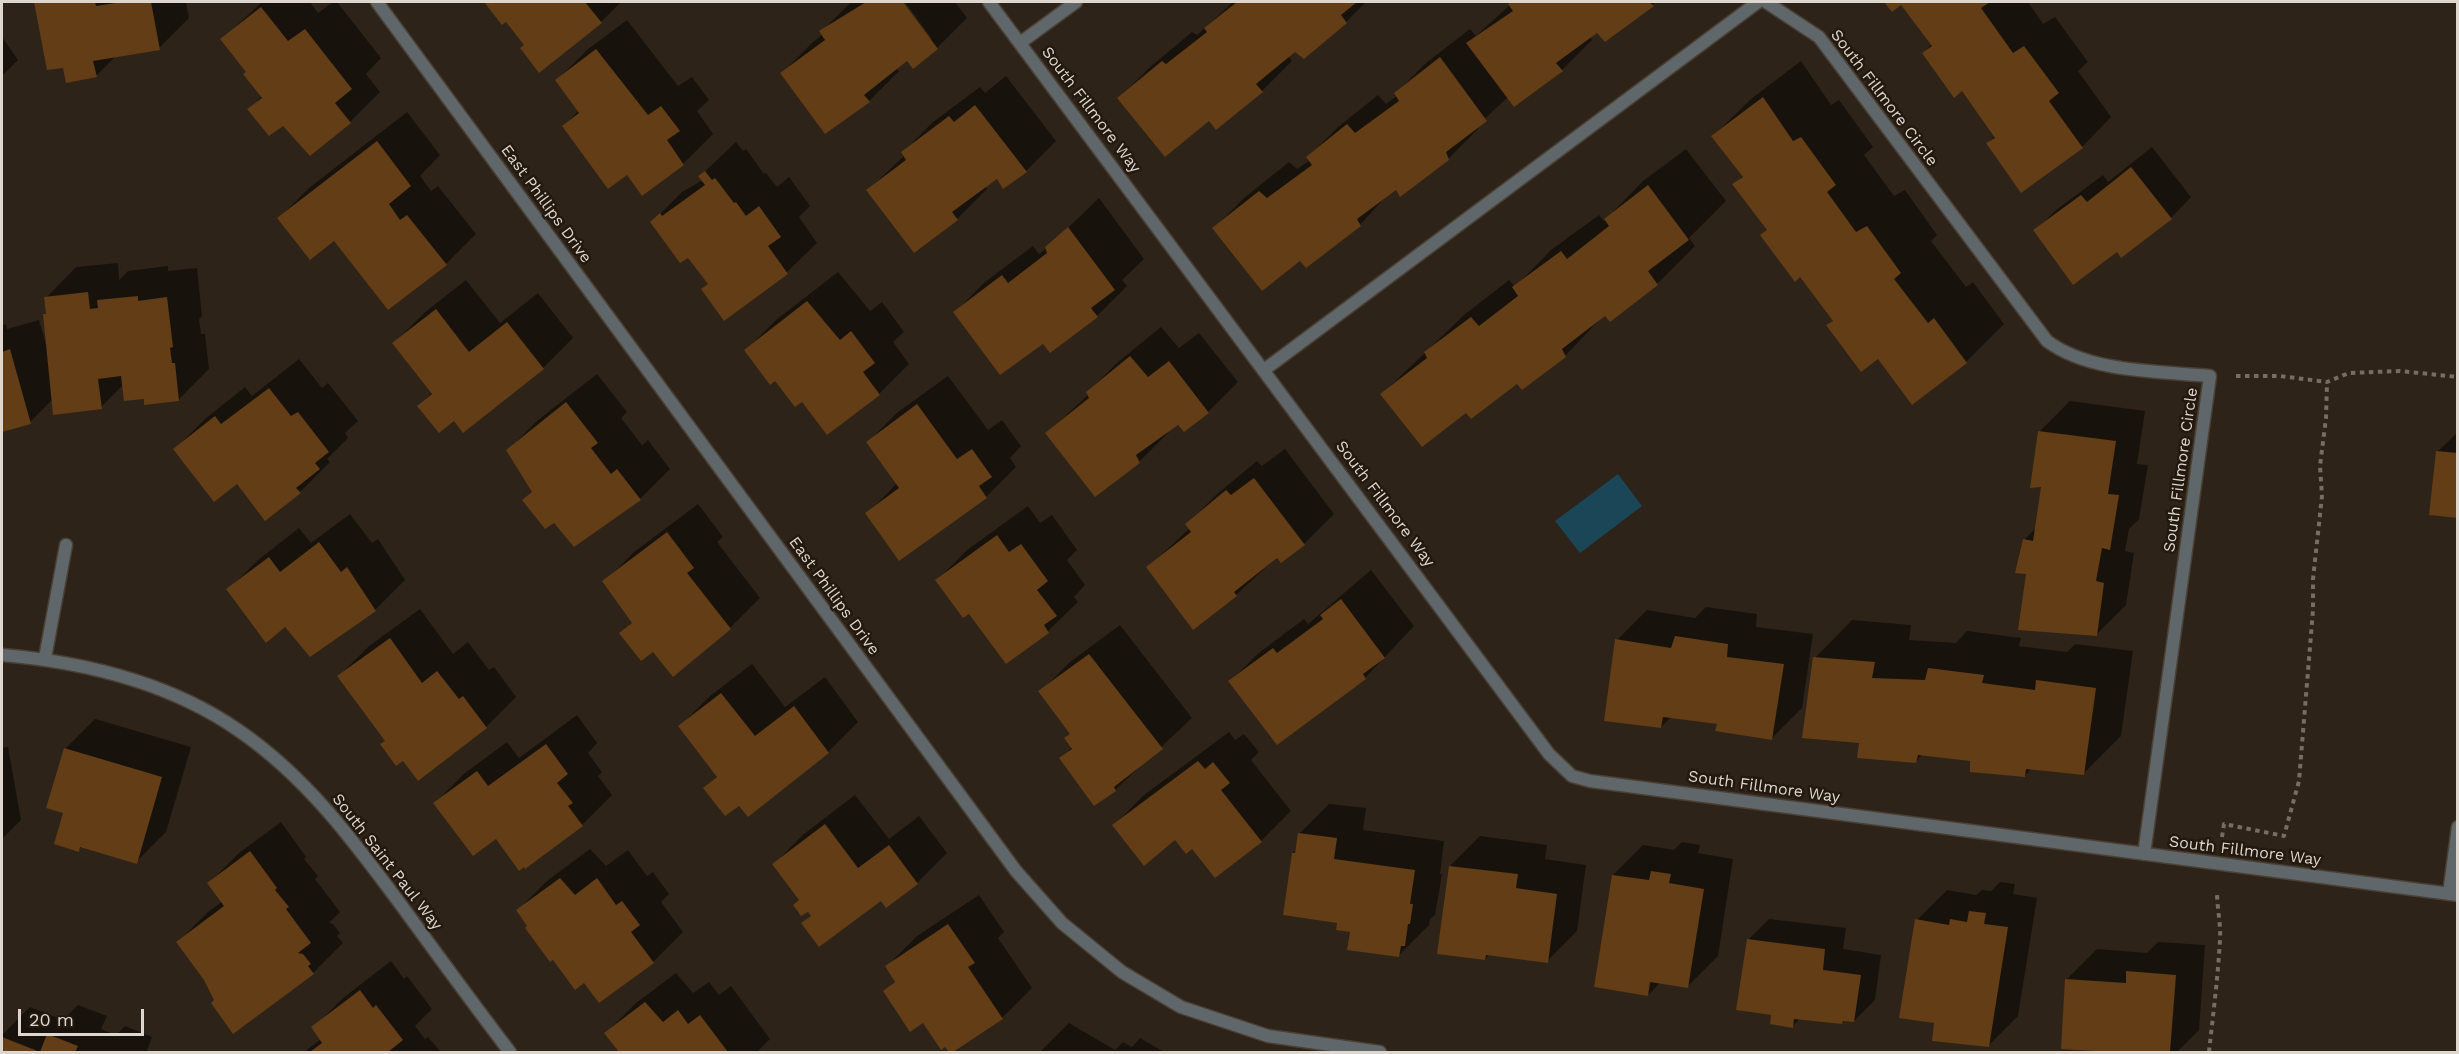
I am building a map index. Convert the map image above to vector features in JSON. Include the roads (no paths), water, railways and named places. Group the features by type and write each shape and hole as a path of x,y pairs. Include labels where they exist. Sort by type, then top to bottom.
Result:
{"street":[{"name":"East Phillips Drive","path":"377,2 1009,861 1062,923 1122,972 1182,1007 1268,1036 1380,1053"},
{"name":"South Fillmore Way","path":"989,2 1550,754 1572,776 1590,781 2453,895"},
{"name":"South Fillmore Way","path":"1020,42 1076,2"},
{"path":"1264,370 1758,2"},
{"name":"South Fillmore Circle","path":"1766,2 1819,37 2047,341 2073,357 2107,366 2210,376 2144,854"},
{"path":"45,658 66,545"},
{"name":"South Saint Paul Way","path":"2,655 45,658 117,675 178,697 237,729 286,767 328,808 510,1053"},
{"path":"2453,895 2457,827"}],"water":[{"path":"1618,474 1642,506 1580,553 1555,521"}]}
